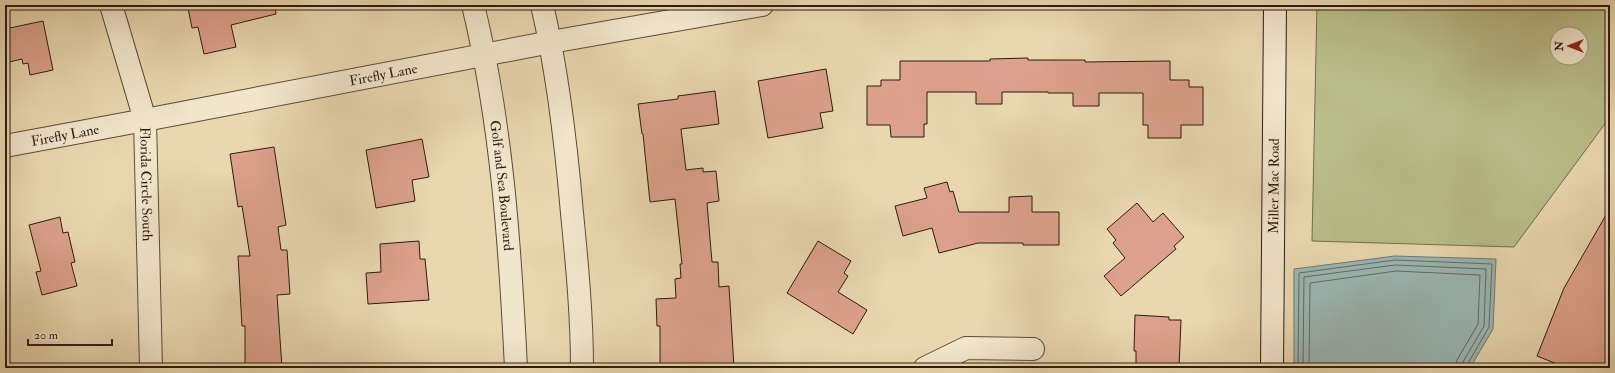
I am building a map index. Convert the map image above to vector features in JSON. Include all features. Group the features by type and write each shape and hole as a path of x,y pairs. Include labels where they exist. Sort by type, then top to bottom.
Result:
{"street":[{"name":"Florida Circle South","path":"111,5 145,120 151,368"},
{"name":"Golf and Sea Boulevard","path":"473,5 485,54 501,161 511,272 516,368"},
{"path":"542,5 551,42 567,154 577,264 582,368"},
{"name":"Firefly Lane","path":"5,146 485,54 762,5"},
{"name":"Miller Mac Road","path":"1272,368 1275,5"},
{"path":"925,368 966,348 1033,349"}],"green space":[{"path":"1317,5 1610,5 1610,117 1514,247 1312,241"}],"water":[{"path":"1395,256 1496,259 1493,329 1470,368 1294,368 1294,269"}],"building":[{"path":"192,5 275,5 276,14 231,25 236,47 204,54 198,27 192,28 188,8 193,7"},
{"path":"43,21 53,70 30,75 28,63 23,64 22,59 5,63 5,29"},
{"path":"1028,58 1028,60 1085,60 1085,62 1170,61 1170,80 1189,80 1189,87 1203,87 1203,125 1181,125 1181,138 1148,138 1148,125 1143,125 1143,93 1099,93 1099,106 1073,106 1073,93 1002,92 1002,104 976,104 976,92 927,92 927,124 924,124 924,137 891,137 890,125 867,125 867,86 881,86 881,80 900,80 900,61 990,61 990,59"},
{"path":"826,69 833,111 820,113 823,128 768,138 758,81"},
{"path":"715,91 719,124 681,129 686,170 703,168 703,172 716,171 719,201 707,203 712,262 718,262 719,287 729,286 734,368 660,368 660,326 657,326 656,299 676,298 675,279 681,278 680,264 682,264 675,199 650,202 643,134 638,104 678,99 678,96"},
{"path":"422,139 429,177 412,180 415,201 376,208 366,150"},
{"path":"274,147 286,225 278,227 281,250 287,250 290,294 277,295 282,368 245,368 245,326 242,326 238,256 250,256 242,206 238,207 230,154"},
{"path":"947,182 950,192 953,191 959,212 1009,212 1009,197 1032,196 1032,212 1059,212 1059,245 978,243 939,253 932,228 903,236 895,206 927,198 924,188"},
{"path":"1137,203 1153,222 1163,213 1184,237 1174,246 1176,249 1121,296 1104,276 1125,258 1113,243 1116,240 1107,229"},
{"path":"1610,208 1610,368 1567,368 1537,356 1564,288"},
{"path":"60,217 63,233 68,232 75,262 71,263 77,286 42,295 36,272 41,271 29,225"},
{"path":"419,241 420,259 425,259 429,300 368,304 366,273 381,272 380,244"},
{"path":"818,241 851,261 844,273 848,276 838,292 867,310 853,334 787,293"},
{"path":"1135,315 1169,317 1169,320 1181,320 1179,368 1136,368 1136,351 1134,351"}]}
